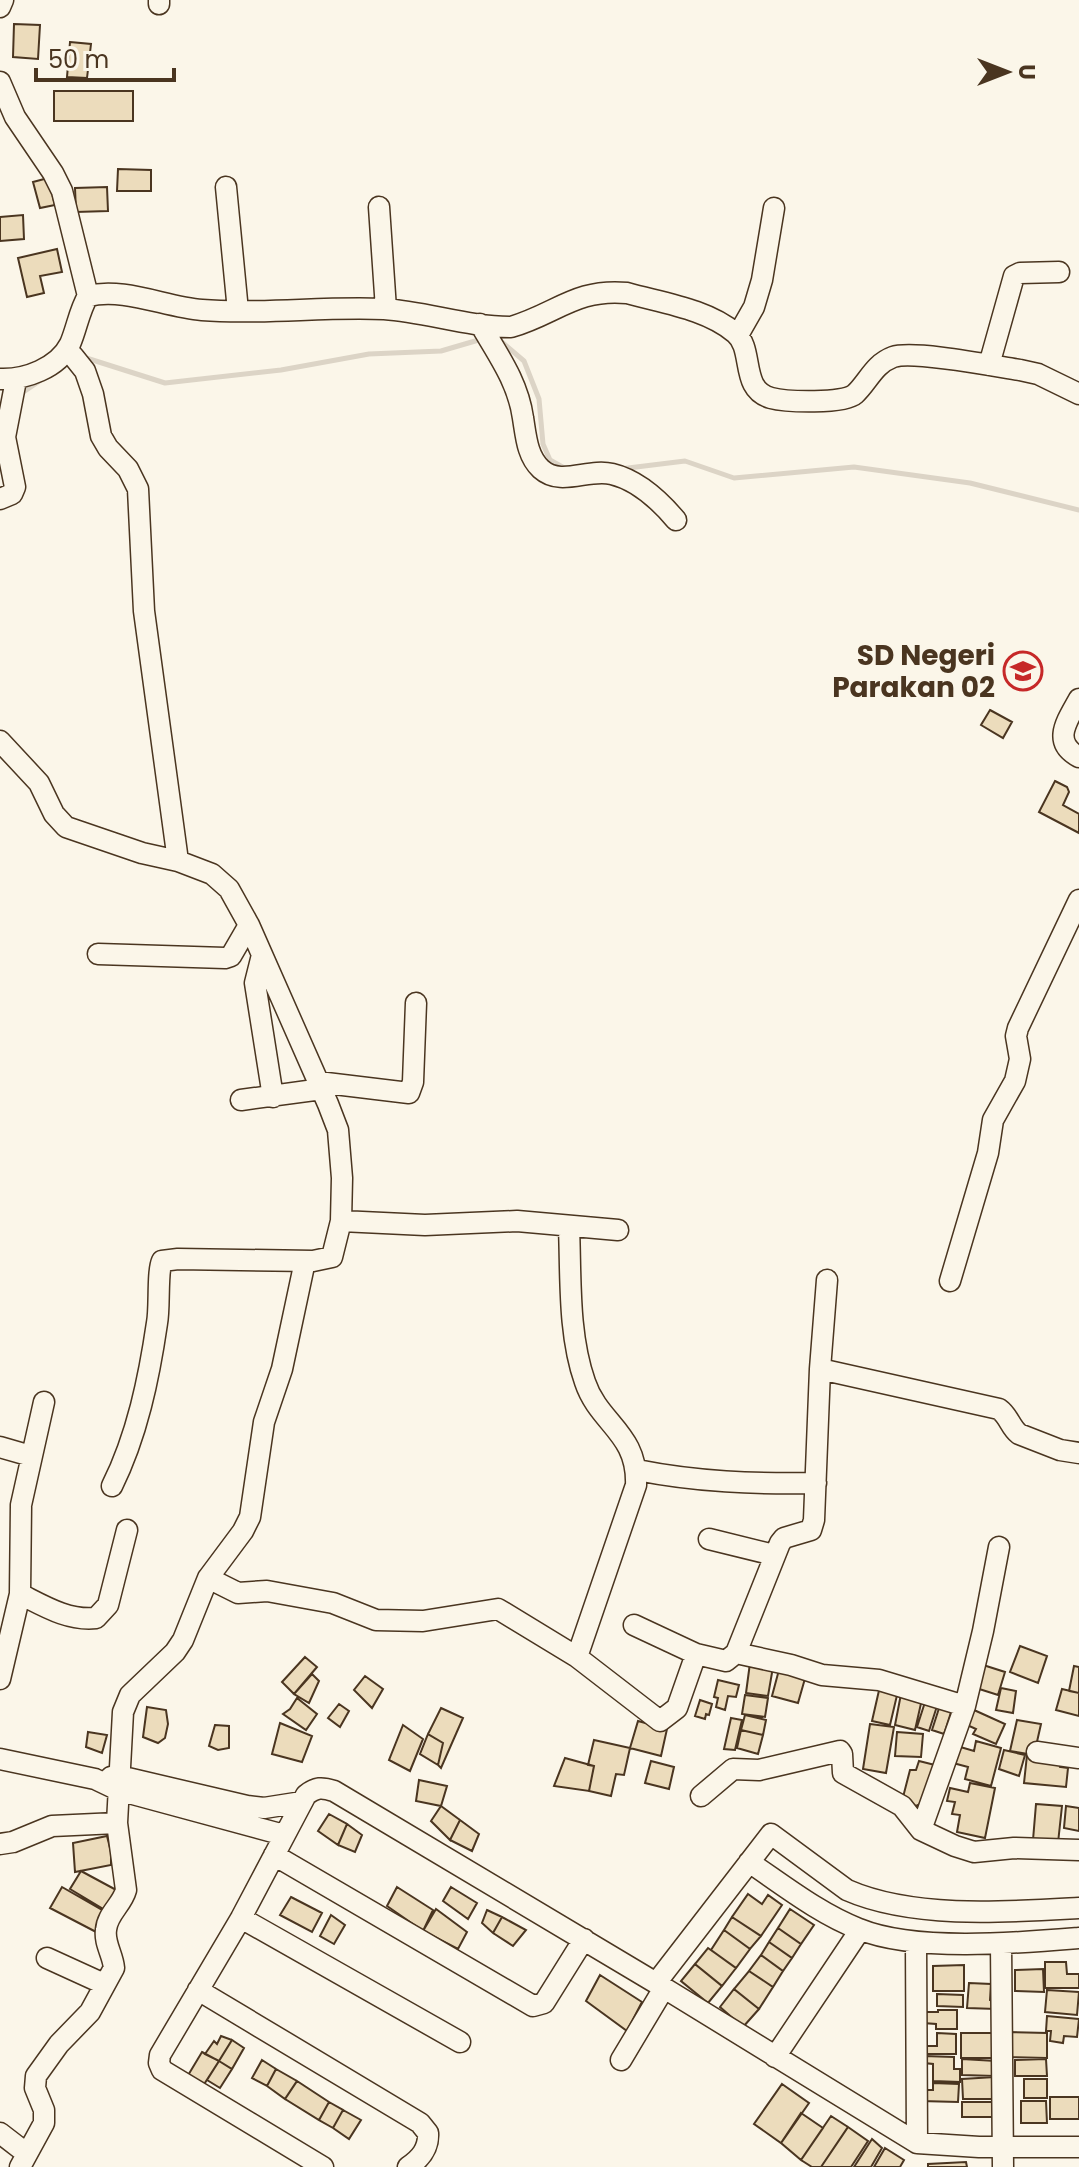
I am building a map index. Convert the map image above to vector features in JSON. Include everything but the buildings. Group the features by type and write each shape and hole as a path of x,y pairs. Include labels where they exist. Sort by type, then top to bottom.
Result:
{"street":[{"path":"0,7 3,0"},
{"path":"0,82 15,117 62,191 88,296 75,359 93,394 101,436 128,469 138,489 144,611 178,861"},
{"path":"226,187 238,311"},
{"path":"379,207 386,309"},
{"path":"738,335 754,307 762,280 774,208"},
{"path":"989,365 1014,276 1020,273 1059,272"},
{"path":"88,296 112,293 168,306 238,311 386,309 485,333 511,327 597,292 627,293 697,313 718,321 738,335 755,388 770,398 841,401 857,392 883,362 905,354 1038,374 1079,394"},
{"path":"485,333 514,381 528,446 533,460 541,469 551,476 564,477 612,474 651,494 676,520"},
{"path":"0,499 12,494 15,487 5,437 10,383 51,364 75,359"},
{"path":"1079,699 1064,728 1062,739 1066,748 1079,757"},
{"path":"0,741 39,783 54,814 66,827 142,853 178,861 222,881 249,925 338,1130 342,1167 341,1221 332,1257 305,1261 162,1261 159,1266 161,1289 158,1321 148,1372 126,1457 112,1486"},
{"path":"950,1281 988,1153 993,1120 1015,1081 1020,1059 1016,1036 1018,1028 1079,900"},
{"path":"98,954 225,958 231,956 249,925"},
{"path":"262,955 255,983 273,1097"},
{"path":"241,1100 273,1097 320,1086 409,1093 413,1082 416,1003"},
{"path":"341,1221 425,1225 517,1221 618,1230"},
{"path":"569,1227 574,1322 583,1378 591,1398 632,1452 637,1470 636,1485 577,1657"},
{"path":"0,2133 23,2160 44,2123 44,2110 35,2088 36,2076 59,2044 90,2012 114,1968 106,1926 126,1890 117,1823 123,1712 130,1695 175,1652 183,1640 208,1578 250,1517 264,1422 282,1369 305,1261"},
{"path":"634,1625 696,1654 726,1661 736,1653 774,1555 784,1538 811,1530 827,1280"},
{"path":"820,1369 999,1409 1019,1434 1060,1450 1079,1453"},
{"path":"0,1679 7,1622 20,1594 10,1534 21,1505 44,1402"},
{"path":"0,1447 31,1456"},
{"path":"637,1470 686,1480 726,1483 816,1483"},
{"path":"20,1594 74,1618 96,1618 108,1605 127,1530"},
{"path":"709,1539 774,1555"},
{"path":"921,1830 965,1706 999,1547"},
{"path":"208,1578 238,1593 267,1591 321,1600 354,1609 376,1620 423,1621 498,1609 577,1657 660,1721 677,1708 696,1654"},
{"path":"736,1653 822,1675 879,1680 965,1706"},
{"path":"701,1796 733,1769 759,1770 840,1751 843,1773 902,1806 921,1830 974,1852 1014,1848 1079,1850"},
{"path":"1037,1752 1079,1758"},
{"path":"0,1759 247,1806 264,1808 302,1802"},
{"path":"118,1783 284,1835"},
{"path":"323,2167 162,2070 159,2063 160,2055 241,1918 302,1802 313,1789 323,1788 334,1791 584,1939 917,2143 979,2157 1079,2147"},
{"path":"0,1844 52,1826 117,1823"},
{"path":"621,2060 660,1986 771,1834 847,1890 857,1894 919,1908 963,1912 1079,1908"},
{"path":"274,1855 533,2006 544,2003 584,1939"},
{"path":"749,1862 851,1925 916,1942 1001,1944 1079,1938"},
{"path":"775,2057 851,1925 857,1894"},
{"path":"241,1918 460,2042"},
{"path":"916,1942 917,2143"},
{"path":"1001,1944 1003,2157"},
{"path":"47,1958 104,1984"},
{"path":"198,1990 420,2123 428,2133 427,2147 418,2160 408,2167"}],"waterway":[{"path":"495,336 524,361 539,399 543,444 550,460 566,469"},
{"path":"80,356 165,383 281,370 369,354 441,351 482,339"},
{"path":"19,395 41,380"},
{"path":"620,469 685,461 734,478 854,467 970,483 1079,510"}],"place":[{"name":"SD Negeri Parakan 02","path":"1023,671"}]}
